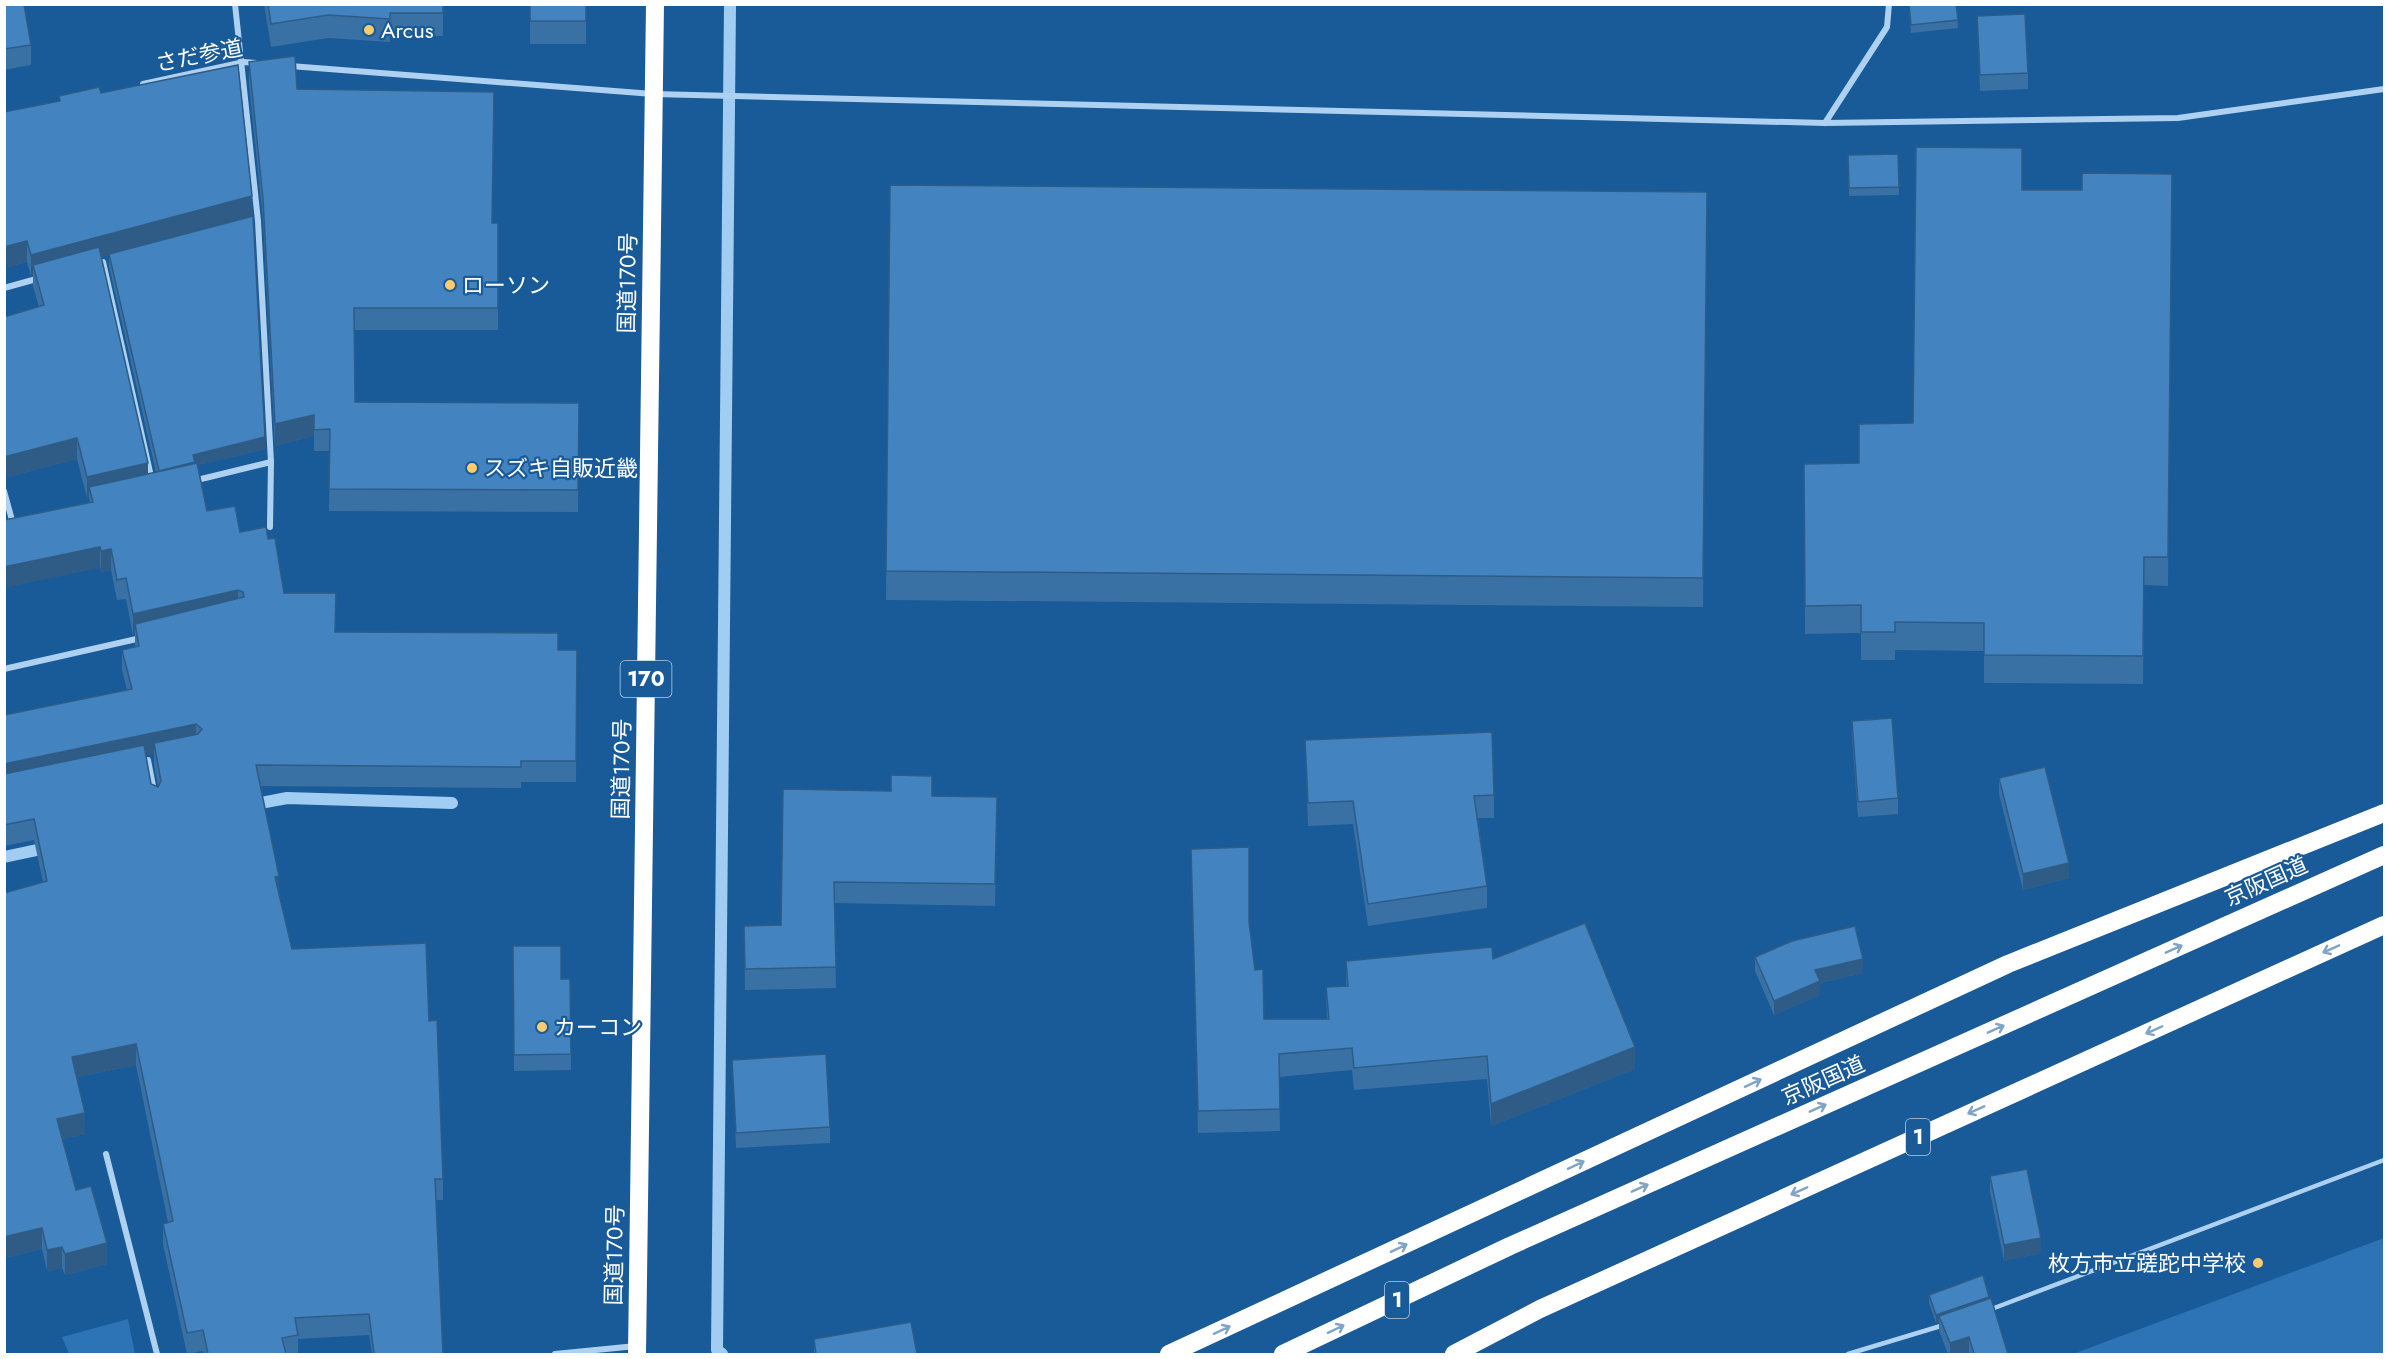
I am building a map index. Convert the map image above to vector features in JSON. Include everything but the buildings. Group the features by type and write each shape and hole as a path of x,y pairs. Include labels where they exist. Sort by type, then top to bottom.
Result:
{"highway":[{"name":"国道170号","path":"637,1350 655,4"},
{"path":"1169,1354 2008,964 2385,813"},
{"name":"京阪国道","path":"1283,1354 1510,1246 2385,855"},
{"name":"1","path":"1454,1354 1540,1309 2385,925"}],"street":[{"path":"236,4 244,62 258,221 271,462 270,527"},
{"path":"1825,123 1887,27 1888,4"},
{"name":"さだ参道","path":"130,87 244,62 267,64"},
{"path":"279,65 653,94 1825,123 2178,118 2385,89"},
{"path":"247,224 258,221"},
{"path":"93,265 115,259"},
{"path":"104,262 154,490"},
{"path":"4,288 48,276"},
{"path":"189,482 271,462"},
{"path":"4,491 12,520"},
{"path":"4,522 23,518"},
{"path":"4,669 149,636"},
{"path":"137,763 158,758"},
{"path":"148,760 156,803"},
{"path":"106,1154 157,1354"},
{"path":"555,1354 637,1350"}],"lane":[{"path":"1981,1313 2385,1160"},
{"path":"1848,1354 1948,1324"}],"shaded area":[{"path":"2384,1238 2384,1354 2073,1354"},
{"path":"128,1319 135,1354 69,1354 62,1337"}],"waterway":[{"path":"722,1354 717,1350 730,4"},
{"path":"250,805 287,798 452,803"},
{"path":"4,857 51,847"}],"place":[{"name":"Arcus","path":"369,30"},
{"name":"ローソン","path":"450,285"},
{"name":"スズキ自販近畿","path":"472,468"},
{"name":"カーコン","path":"542,1027"},
{"name":"枚方市立蹉跎中学校","path":"2258,1263"}]}
